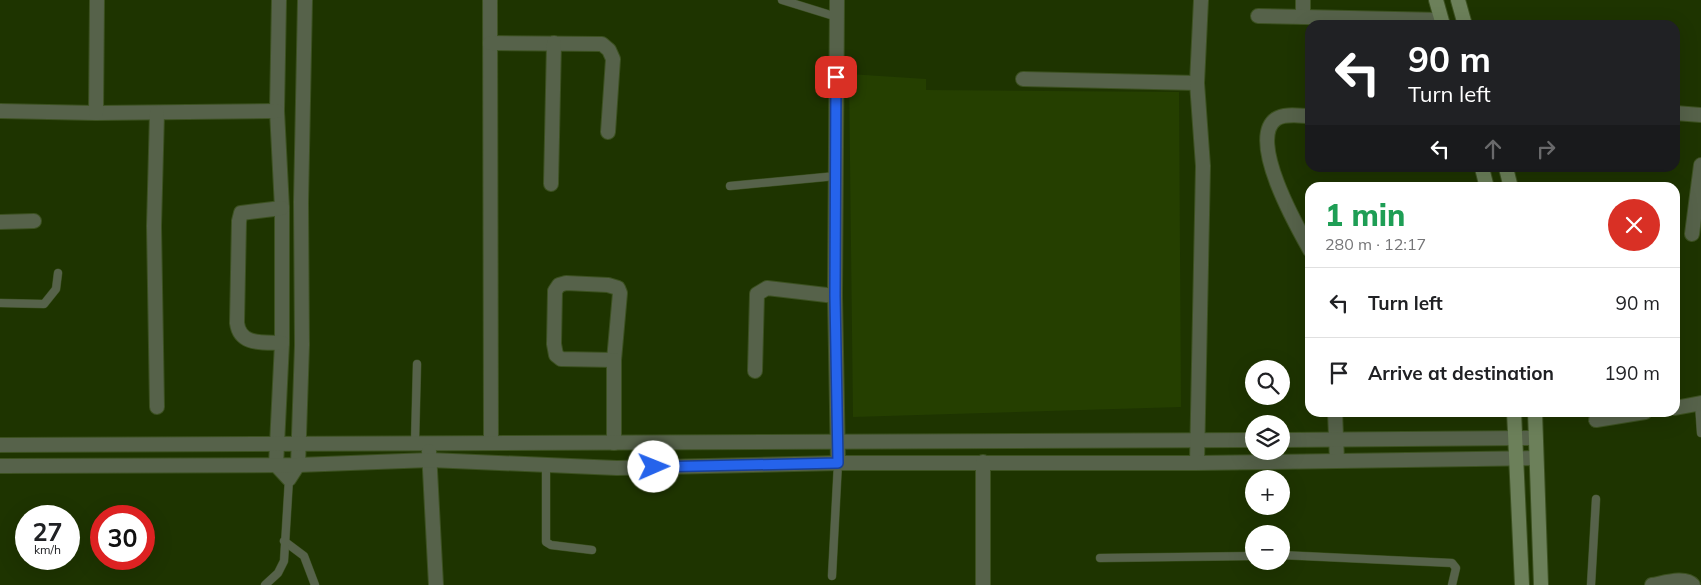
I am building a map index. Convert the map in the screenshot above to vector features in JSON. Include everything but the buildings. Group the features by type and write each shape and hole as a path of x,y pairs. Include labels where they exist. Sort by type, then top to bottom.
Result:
{"main road":[{"path":"1436,0 1441,20"},
{"path":"1458,0 1464,20"},
{"path":"1514,417 1518,459 1522,585"},
{"path":"1534,417 1541,585"}],"street":[{"path":"96,113 97,0"},
{"path":"279,0 277,111 282,208 282,343 276,465 288,479 298,465 297,444 302,345 301,202 304,0"},
{"path":"490,0 491,443"},
{"path":"837,0 835,296 836,442 838,463"},
{"path":"1197,463 1203,166 1198,83 1201,0"},
{"path":"1303,0 1303,17"},
{"path":"1258,16 1386,20"},
{"path":"490,42 602,44 609,50 613,59 608,132"},
{"path":"551,184 554,43"},
{"path":"1023,79 1198,83"},
{"path":"0,111 96,113 277,111"},
{"path":"156,407 154,226 157,113"},
{"path":"1680,113 1701,115"},
{"path":"1305,116 1277,118 1269,126 1266,136 1280,196 1305,241"},
{"path":"1692,234 1701,165"},
{"path":"282,208 241,213 239,221 237,323 238,331 244,339 258,342 282,343"},
{"path":"0,222 34,221"},
{"path":"614,360 561,358 556,355 554,344 555,291 560,285 566,282 608,285 618,288 620,294 614,360 614,442"},
{"path":"755,371 757,294 767,288 835,296"},
{"path":"1680,407 1700,403"},
{"path":"1335,417 1336,461"},
{"path":"1596,420 1614,417"},
{"path":"1290,440 1535,438"},
{"path":"0,445 1245,440"},
{"path":"422,442 430,460 436,585"},
{"path":"0,466 298,465 430,460 617,468 838,463 1197,463 1536,458"},
{"path":"983,462 983,585"},
{"path":"1652,585 1684,581 1689,581 1694,585"}],"lane":[{"path":"782,0 837,17"},
{"path":"730,186 836,176"},
{"path":"0,303 44,304 56,289 58,273"},
{"path":"417,364 422,442"},
{"path":"1700,403 1701,433"},
{"path":"832,576 838,463"},
{"path":"546,464 546,542 551,545 592,550"},
{"path":"264,585 278,573 284,561 288,479"},
{"path":"1591,585 1596,499"},
{"path":"284,541 304,556 314,585"},
{"path":"1290,555 1452,563 1456,568 1452,585"},
{"path":"1100,558 1245,556"}],"shaded area":[{"path":"849,74 926,79 926,90 1179,92 1181,407 853,417"}],"route":[{"path":"654,467 838,463 836,442 835,296 836,77"}]}
